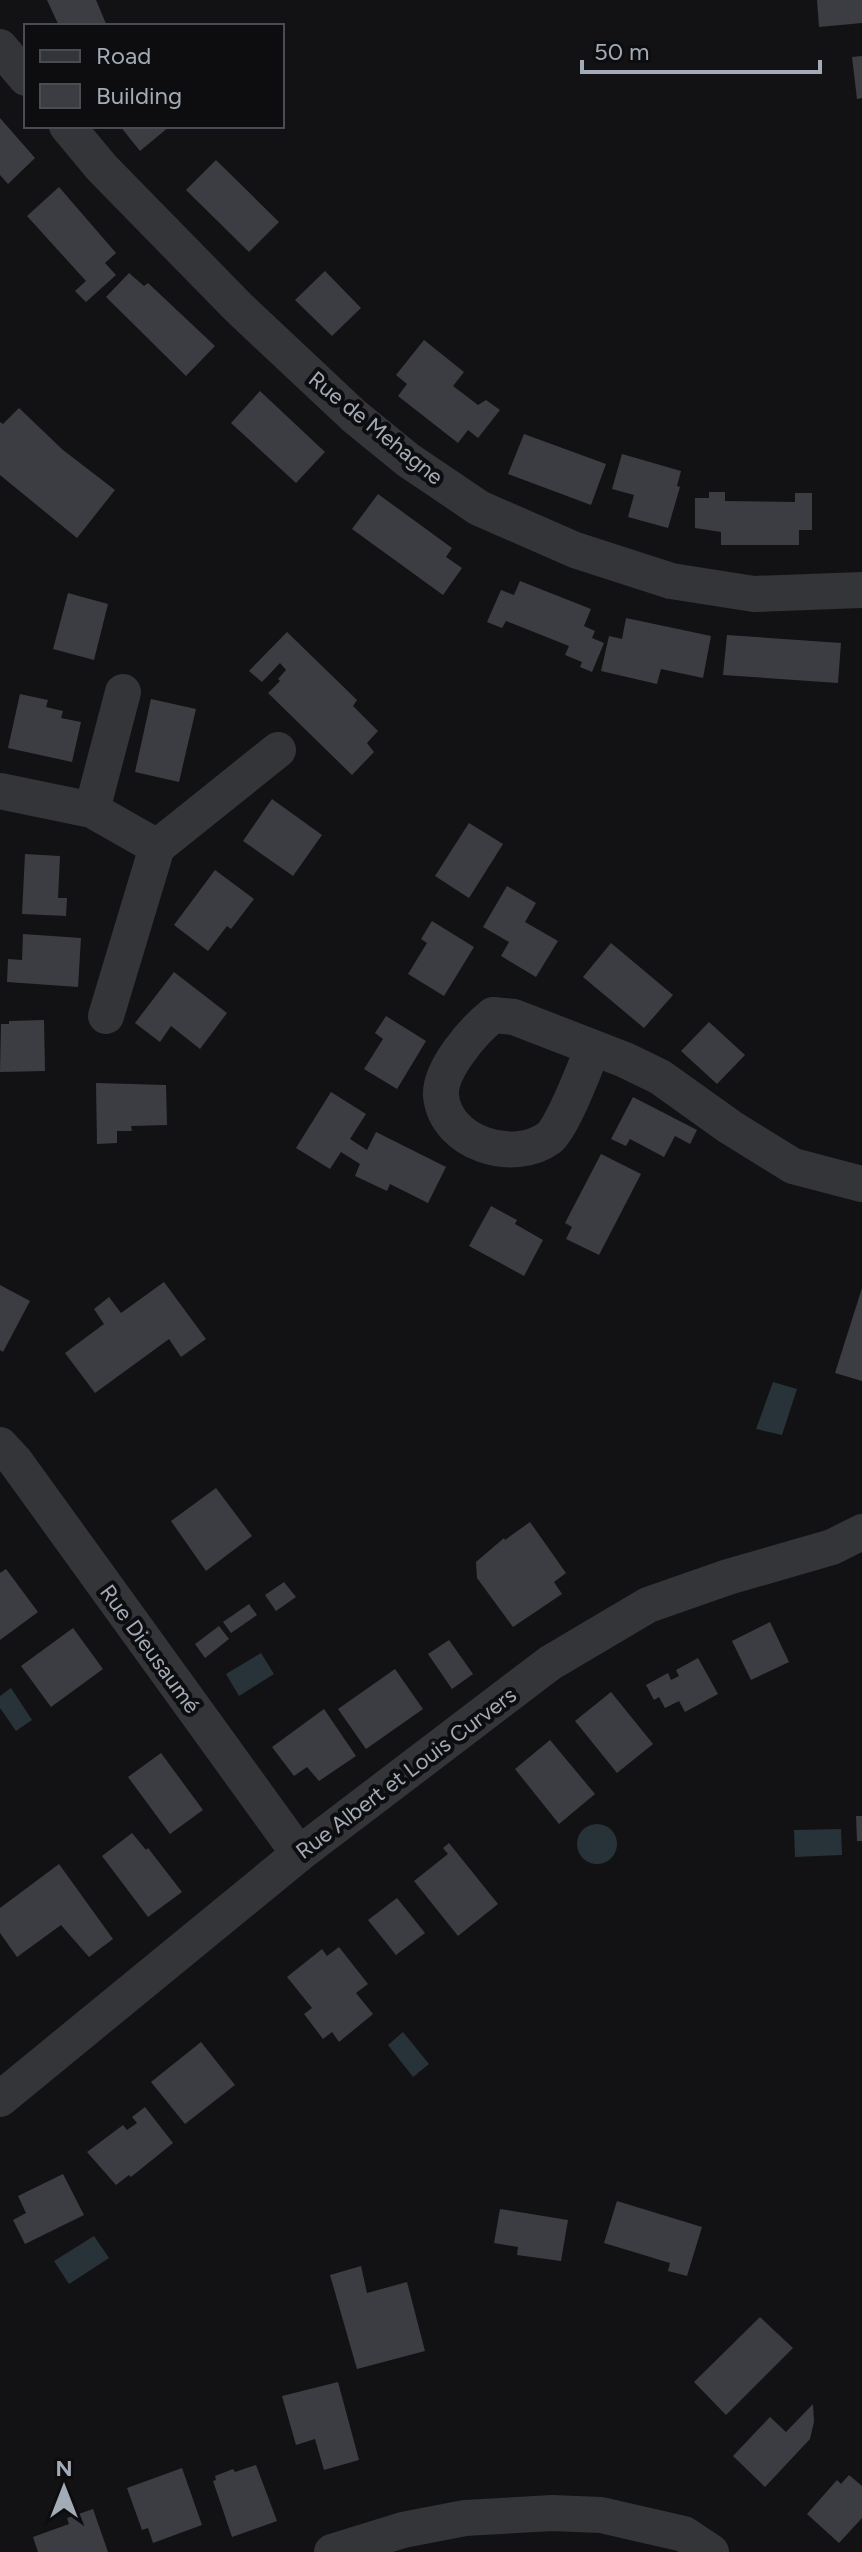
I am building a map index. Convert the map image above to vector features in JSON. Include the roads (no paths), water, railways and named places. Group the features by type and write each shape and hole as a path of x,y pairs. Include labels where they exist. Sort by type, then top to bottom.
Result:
{"street":[{"path":"0,47 24,76"},
{"name":"Rue de Mehagne","path":"69,128 102,168 239,308 354,416 408,460 479,508 575,550 671,581 754,594 862,590"},
{"path":"92,810 123,692"},
{"path":"106,1016 157,847 278,750"},
{"path":"0,791 92,810 157,847"},
{"path":"592,1049 660,1077 730,1127 793,1166 862,1184"},
{"name":"Rue Dieusaumé","path":"0,1445 15,1461 299,1854"},
{"name":"Rue Albert et Louis Curvers","path":"0,2099 299,1854 550,1663 648,1605 728,1577 832,1547 862,1532"},
{"path":"332,2552 403,2530 465,2518 552,2513 601,2515 684,2534 711,2552"}]}
